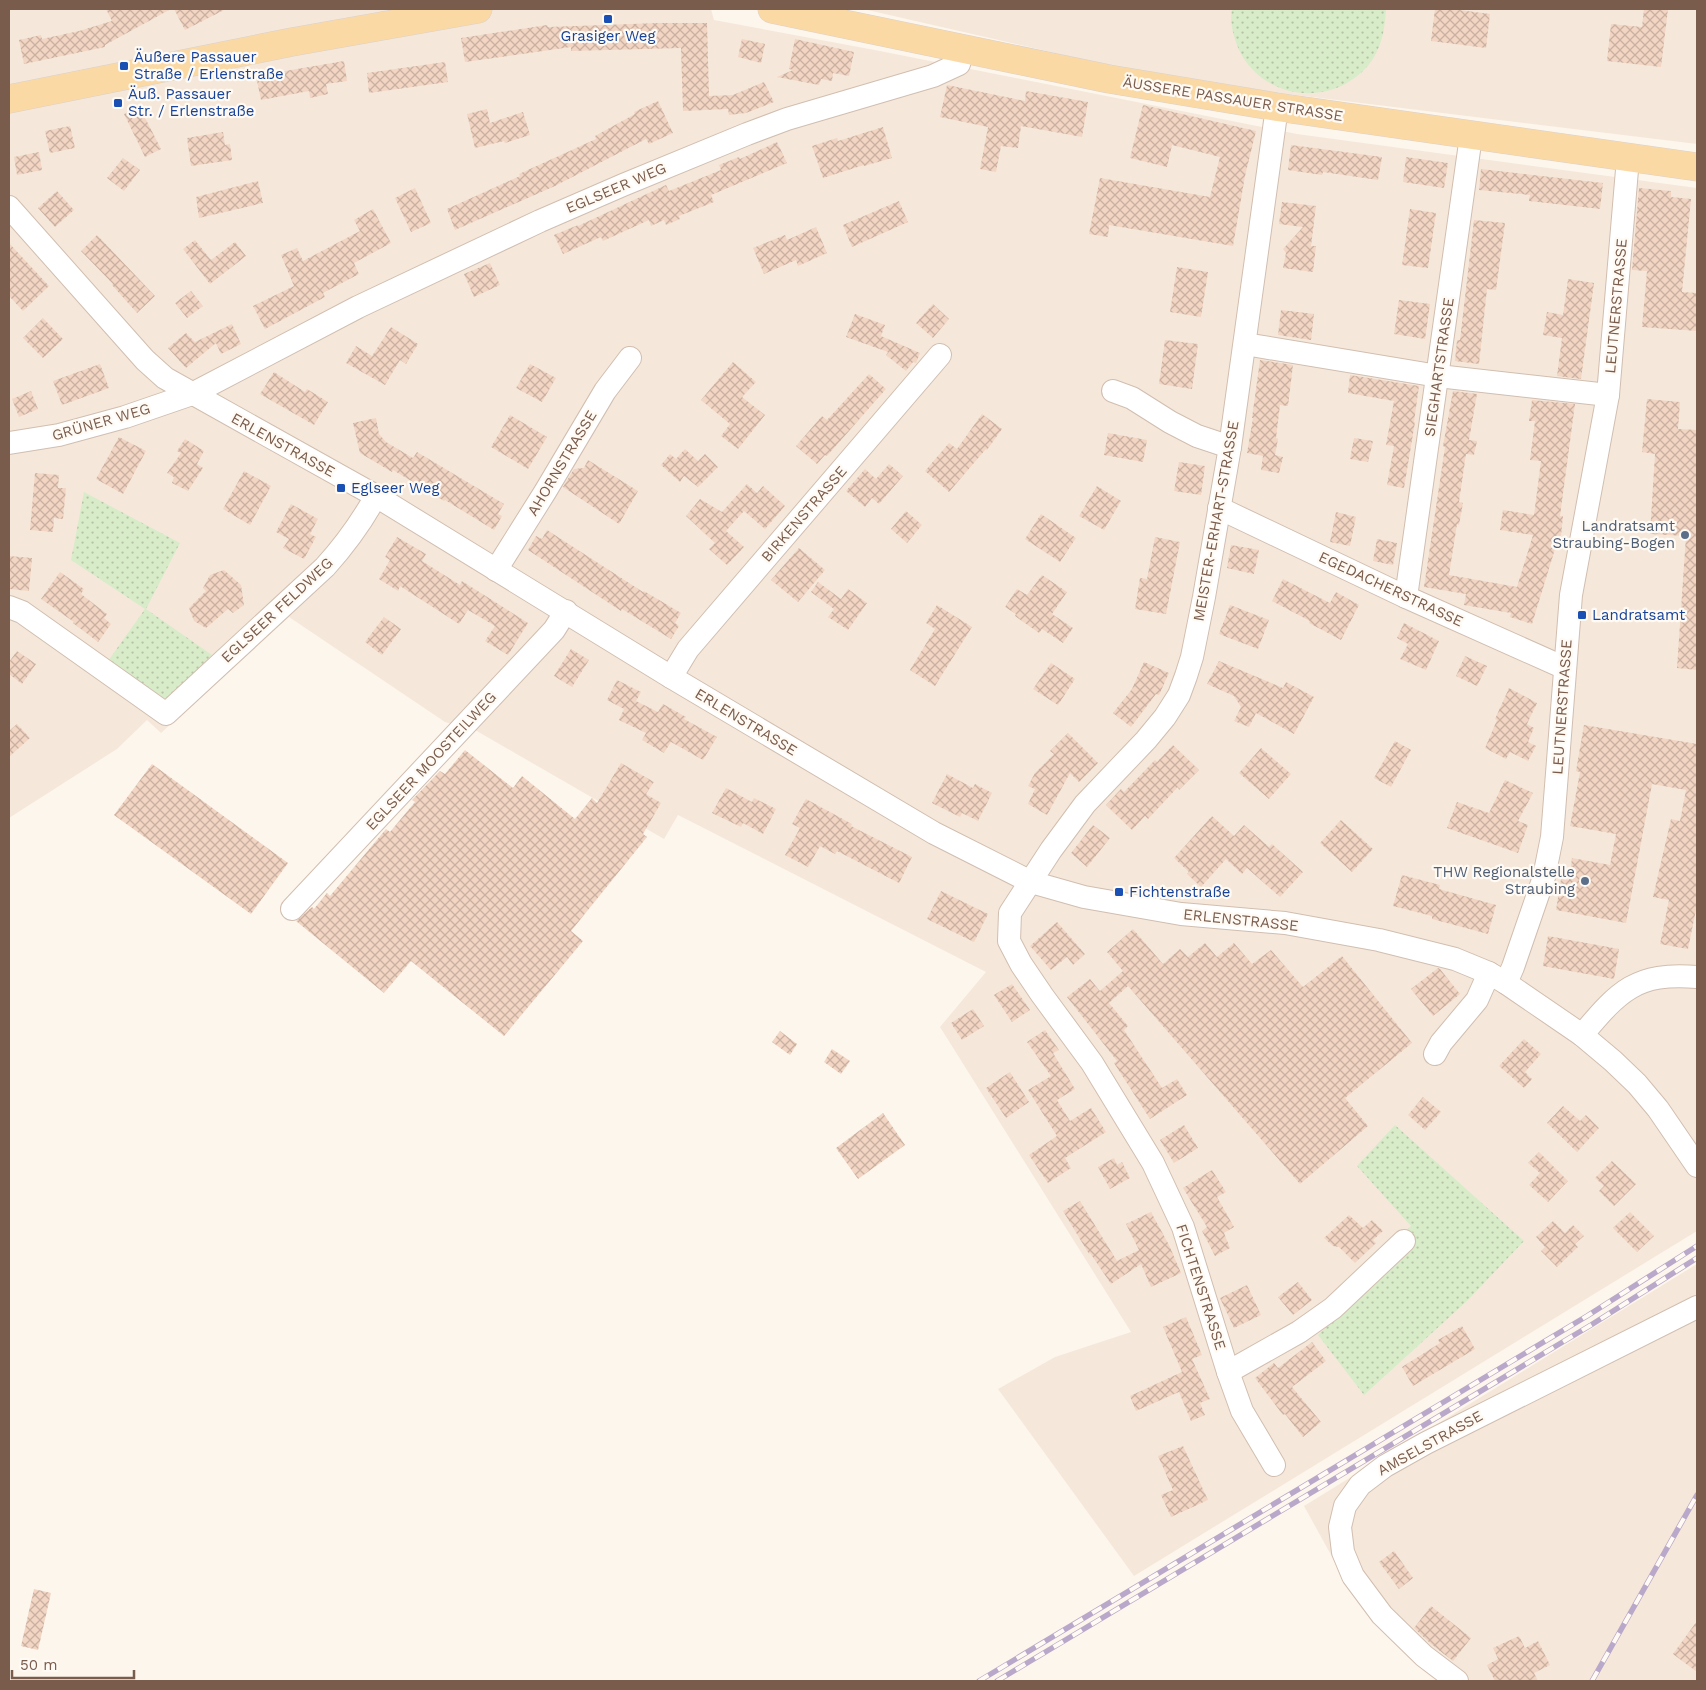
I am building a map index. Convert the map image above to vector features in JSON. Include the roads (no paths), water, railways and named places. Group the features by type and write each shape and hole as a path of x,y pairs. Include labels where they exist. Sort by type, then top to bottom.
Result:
{"main road":[{"path":"9,99 292,42 456,11 478,9"},
{"name":"ÄUSSERE PASSAUER STRASSE","path":"772,9 1109,79 1277,107 1697,167"}],"street":[{"name":"EGLSEER WEG","path":"192,394 358,307 623,184 788,119 933,76 959,64 964,48"},
{"name":"MEISTER-ERHART-STRASSE","path":"1031,882 1051,850 1085,804 1146,740 1165,716 1179,695 1192,657 1230,447 1277,107"},
{"name":"SIEGHARTSTRASSE","path":"1406,597 1471,136"},
{"name":"LEUTNERSTRASSE","path":"1435,1054 1441,1043 1477,1000 1497,978 1513,967 1544,877 1550,845 1557,776 1572,595 1608,395 1628,158"},
{"name":"ERLENSTRASSE","path":"9,207 146,360 165,378 376,496 671,677 934,833 1031,882 1084,897 1171,912 1285,923 1379,940 1455,959 1497,978 1582,1035 1613,1061 1637,1084 1672,1128 1697,1166"},
{"path":"1245,344 1438,376 1608,395"},
{"name":"BIRKENSTRASSE","path":"671,677 688,649 940,354"},
{"name":"AHORNSTRASSE","path":"496,570 605,391 630,358"},
{"path":"1112,391 1132,398 1196,436 1230,447"},
{"name":"GRÜNER WEG","path":"9,443 59,435 125,417 192,394"},
{"name":"EGLSEER FELDWEG","path":"9,607 22,612 166,714 331,560 360,524 376,496"},
{"name":"EGEDACHERSTRASSE","path":"1219,508 1406,597 1565,668"},
{"name":"EGLSEER MOOSTEILWEG","path":"292,909 554,630 566,611"},
{"name":"FICHTENSTRASSE","path":"1031,882 1010,914 1010,941 1021,964 1092,1063 1152,1163 1183,1227 1242,1411 1274,1465"},
{"path":"1582,1035 1608,1004 1626,990 1651,978 1697,977"},
{"path":"1228,1372 1300,1332 1333,1308 1404,1241"},
{"name":"AMSELSTRASSE","path":"1457,1681 1424,1656 1382,1615 1353,1576 1343,1552 1340,1527 1345,1506 1360,1485 1385,1466 1418,1447 1697,1307"}],"railway":[{"path":"979,1681 1587,1316 1697,1246"},
{"path":"997,1681 1591,1325 1697,1258"},
{"path":"1592,1681 1697,1495"}],"place":[{"name":"Grasiger Weg","path":"608,19"},
{"name":"Äußere Passauer Straße / Erlenstraße","path":"124,66"},
{"name":"Äuß. Passauer Str. / Erlenstraße","path":"118,103"},
{"name":"Eglseer Weg","path":"341,488"},
{"name":"Landratsamt Straubing-Bogen","path":"1685,535"},
{"name":"Landratsamt","path":"1582,615"},
{"name":"THW Regionalstelle Straubing","path":"1585,881"},
{"name":"Fichtenstraße","path":"1119,892"}]}
